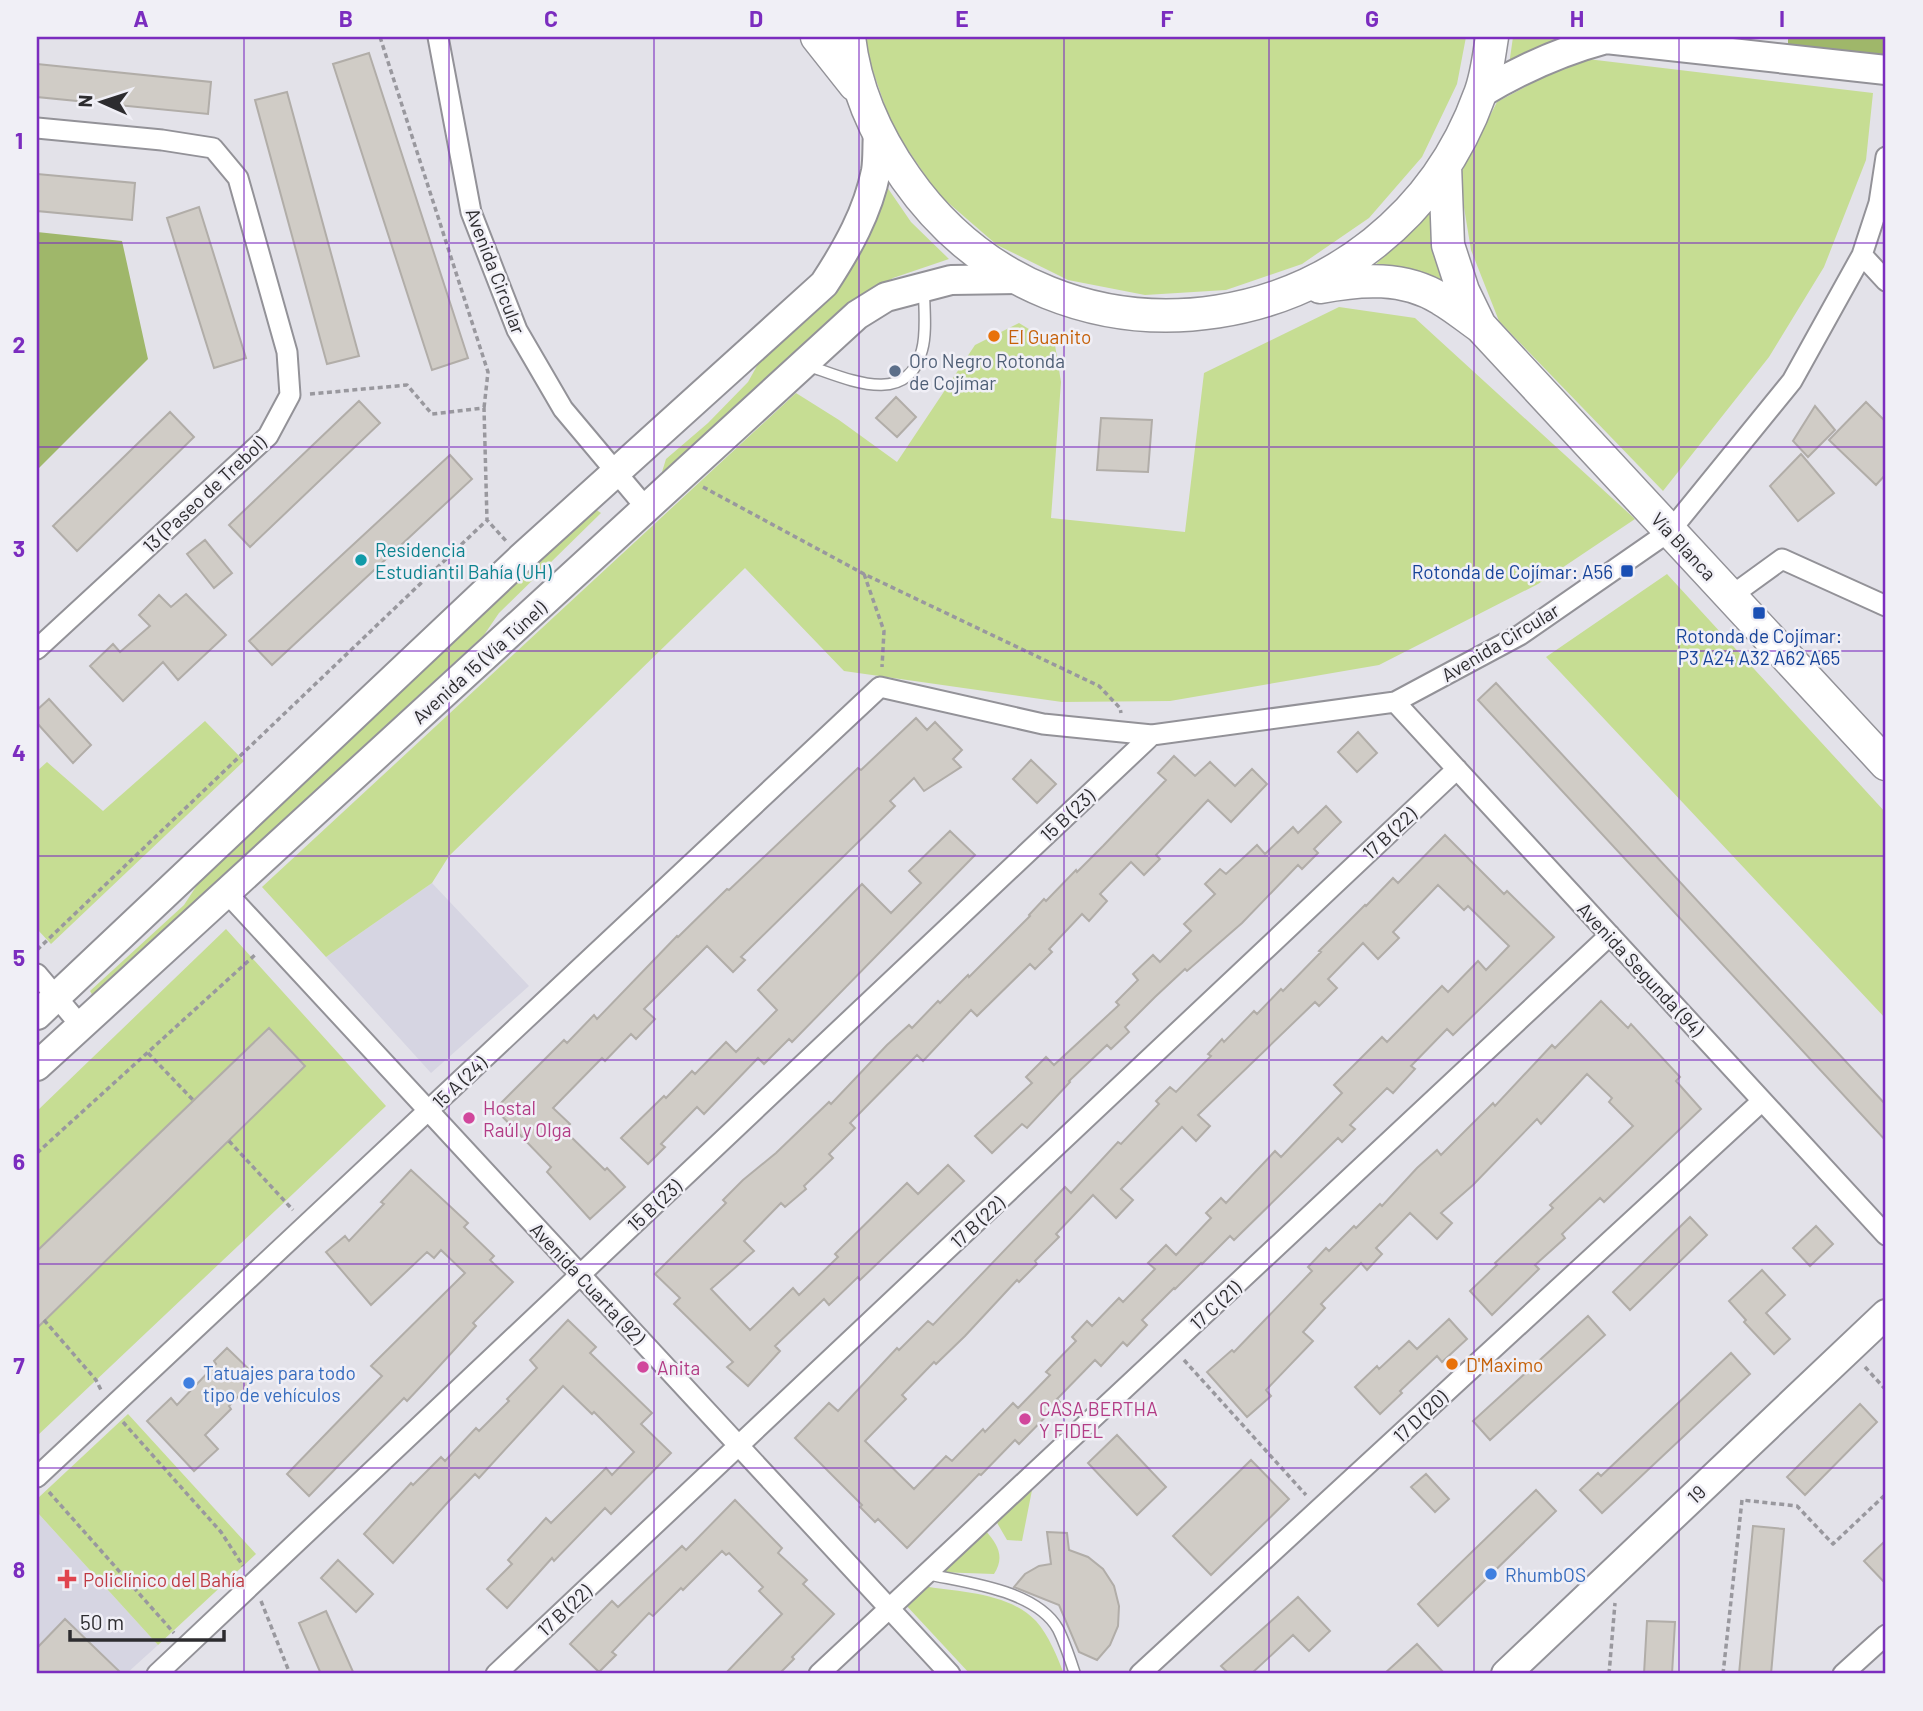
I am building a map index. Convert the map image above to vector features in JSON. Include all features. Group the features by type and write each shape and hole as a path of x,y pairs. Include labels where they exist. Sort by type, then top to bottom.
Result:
{"main road":[{"path":"817,37 863,94"},
{"path":"849,37 863,94 878,133 897,166 935,214 980,254 1019,279 1064,298 1095,307 1158,316 1223,311 1254,305 1285,295 1330,274 1363,252 1408,212 1445,164 1481,93 1492,37"},
{"path":"1481,93 1538,62 1604,38 1886,70"},
{"path":"47,1005 521,558 824,285 863,215 877,168 878,133"},
{"name":"Vía Blanca","path":"1445,164 1448,245 1464,291 1481,327"},
{"name":"Avenida 15 (Vía Túnel)","path":"37,1066 857,314 886,297 951,280 1019,279"},
{"name":"Vía Blanca","path":"1285,295 1355,280 1383,281 1410,287 1439,298 1481,327 1886,764"},
{"name":"19","path":"1506,1674 1886,1314"}],"street":[{"name":"Avenida Circular","path":"438,37 471,212 517,330 563,409 647,509"},
{"path":"37,128 162,140 213,148 238,178 287,352 290,396"},
{"name":"Avenida Circular","path":"880,687 1043,724 1152,735 1395,702 1520,635 1671,531 1792,380 1862,255 1879,203 1886,157"},
{"path":"1862,255 1886,281"},
{"name":"13 (Paseo de Trebol)","path":"37,649 268,436 290,396"},
{"path":"1731,596 1782,559 1886,607"},
{"name":"15 A (24)","path":"41,1482 110,1408 880,687"},
{"name":"Avenida Segunda (94)","path":"1395,702 1886,1236"},
{"name":"15 B (23)","path":"157,1674 1152,735"},
{"name":"17 B (22)","path":"496,1674 1457,769"},
{"name":"Avenida Cuarta (92)","path":"226,892 950,1674"},
{"name":"17 C (21)","path":"819,1674 1610,935"},
{"path":"37,974 47,1005 81,1026"},
{"name":"17 D (20)","path":"1140,1674 1762,1101"},
{"path":"1843,1674 1886,1635"}],"lane":[{"path":"802,364 869,385 897,383 913,372 923,348 925,286"},
{"path":"926,1574 993,1588 1019,1597 1043,1611 1057,1627 1075,1674"}],"path":[{"path":"380,37 488,372 484,408 487,520 521,558"},
{"path":"290,396 407,385 432,414 484,408"},
{"path":"683,476 864,574 1099,686 1120,708 1126,732"},
{"path":"37,950 487,520"},
{"path":"864,574 884,631 880,687"},
{"path":"37,1153 271,941"},
{"path":"148,1053 194,1101"},
{"path":"229,1140 306,1224"},
{"path":"44,1320 96,1380 110,1408 221,1532 254,1583 290,1674"},
{"path":"1171,1346 1319,1510"},
{"path":"1849,1350 1886,1390"},
{"path":"41,1482 187,1647"},
{"path":"1723,1674 1742,1500 1797,1506 1833,1544 1886,1494"},
{"path":"1609,1674 1618,1569"}],"shaded area":[{"path":"432,883 529,986 431,1073 326,957"},
{"name":"Policlínico del Bahía","path":"37,1512 158,1645 126,1674 37,1674"}],"green space":[{"path":"865,37 1466,37 1457,84 1422,157 1369,218 1302,264 1226,290 1145,295 1068,280 997,245 937,193 892,126 866,51"},
{"path":"1513,37 1561,37 1509,65"},
{"path":"1788,37 1886,37 1886,64 1788,51"},
{"path":"1579,58 1873,93 1866,160 1824,267 1769,357 1663,491 1499,321 1471,250 1459,177 1497,102"},
{"path":"887,187 911,222 949,259 893,278 848,306 770,374 665,473 662,472 666,459 708,423 748,382 758,364 823,300"},
{"path":"1433,209 1446,286 1402,268 1374,266"},
{"path":"37,232 122,241 148,359 37,470"},
{"path":"1339,307 1415,318 1635,519 1538,584 1379,665 1170,701 1062,702 844,671 745,568 449,856 432,883 326,957 262,887 796,393 897,462 975,345 1019,323 1055,345 1061,382 1051,518 1185,532 1204,373"},
{"path":"595,509 601,513 499,613 484,635 93,996 90,991 184,905 205,873"},
{"path":"1667,574 1886,813 1886,1019 1546,657"},
{"path":"205,721 244,761 51,944 37,929 37,771 47,762 103,811"},
{"path":"226,929 386,1106 37,1436 37,1111"},
{"path":"128,1414 256,1554 158,1645 37,1512 37,1499"},
{"path":"1033,1485 1022,1541 1007,1540 996,1521"},
{"path":"986,1531 999,1551 999,1562 994,1574 937,1572"},
{"path":"922,1586 982,1595 1025,1611 1045,1633 1064,1674 970,1674 904,1603"}],"building":[{"path":"369,53 468,358 432,370 333,64"},
{"path":"37,64 211,82 208,114 37,97"},
{"path":"287,92 359,356 327,364 255,100"},
{"path":"37,174 135,183 132,220 37,211"},
{"path":"199,207 246,358 214,368 167,218"},
{"path":"896,397 916,417 897,437 876,418"},
{"path":"359,401 380,423 250,547 229,525"},
{"path":"1866,402 1886,422 1886,474 1876,485 1829,440"},
{"path":"1815,406 1835,430 1808,457 1793,441"},
{"path":"170,412 194,437 77,551 53,526"},
{"path":"1101,418 1152,420 1148,472 1097,470"},
{"path":"1801,454 1834,493 1798,521 1770,486"},
{"name":"Residencia Estudiantil Bahía (UH)","path":"450,455 472,479 272,665 249,641"},
{"path":"205,540 232,573 214,588 187,554"},
{"path":"186,594 226,635 178,680 163,662 123,701 90,666 113,644 120,652 150,626 139,615 159,595 171,607"},
{"path":"1496,683 1886,1105 1886,1141 1478,700"},
{"path":"49,699 91,745 73,763 37,723 37,710"},
{"path":"916,718 927,730 935,722 962,750 953,759 961,767 924,791 914,778 890,801 895,806 741,957 745,960 733,972 707,946 644,1009 655,1019 636,1039 631,1034 605,1061 602,1058 553,1108 570,1124 564,1130 625,1187 590,1219 547,1172 551,1167 495,1109 564,1040 567,1043 594,1015 597,1019 677,936 858,768 861,770"},
{"path":"1358,732 1377,753 1357,772 1338,752"},
{"path":"1174,756 1195,776 1210,762 1235,786 1252,769 1267,784 1231,822 1208,800 1156,855 1160,859 1144,875 1131,862 1100,894 1107,901 1089,921 1082,914 1049,949 1052,952 1035,969 1030,964 977,1016 971,1010 923,1061 917,1055 850,1123 855,1128 829,1154 833,1158 804,1186 806,1189 785,1207 781,1203 744,1241 754,1251 711,1289 750,1330 793,1288 799,1295 838,1257 835,1254 907,1183 918,1194 948,1165 964,1181 860,1280 858,1277 829,1305 824,1299 775,1346 780,1351 748,1386 727,1367 733,1362 674,1304 680,1298 655,1274 726,1203 723,1200 743,1180 776,1153 829,1102 831,1104 909,1025 912,1028 938,1001 940,1003 968,975 969,977 1044,899 1046,901 1076,870 1077,872 1166,780 1158,773"},
{"path":"1031,760 1056,784 1037,803 1013,779"},
{"path":"1326,806 1341,822 1314,849 1318,853 1302,869 1298,865 1242,923 1155,997 1125,1027 1129,1032 1111,1049 1107,1045 1069,1081 1027,1128 1022,1124 992,1153 975,1136 1032,1083 1026,1077 1046,1057 1054,1065 1119,1005 1116,1002 1138,980 1133,974 1153,955 1160,962 1191,931 1184,924 1215,894 1205,884 1220,869 1226,874 1257,845 1265,854 1293,827 1298,833"},
{"path":"950,831 975,855 792,1042 789,1039 764,1064 758,1058 704,1114 697,1107 661,1144 665,1147 648,1164 621,1138 692,1071 695,1074 726,1042 736,1052 777,1010 758,990 862,884 891,913 921,883 909,871"},
{"path":"1445,835 1504,894 1507,891 1554,937 1453,1035 1447,1029 1411,1066 1415,1069 1393,1093 1387,1088 1350,1125 1355,1129 1342,1142 1338,1138 1234,1240 1230,1236 1174,1288 1142,1320 1147,1325 1127,1346 1123,1342 1101,1366 1095,1360 1057,1399 1060,1402 1019,1444 1015,1440 907,1548 878,1519 875,1522 860,1507 862,1505 795,1438 829,1403 838,1411 897,1348 899,1350 928,1321 933,1325 1065,1187 1071,1193 1118,1142 1121,1144 1159,1104 1156,1101 1170,1087 1176,1092 1211,1056 1208,1054 1222,1039 1224,1042 1254,1011 1257,1014 1281,989 1283,991 1321,952 1319,951 1393,878 1398,883","holes":["1438,885 1464,910 1468,906 1509,946 1486,970 1478,961 1448,992 1442,986 1387,1042 1382,1037 1334,1085 1342,1093 1281,1157 1275,1151 1226,1203 1221,1198 1206,1213 1211,1218 1176,1255 1166,1245 1148,1263 1155,1269 1123,1302 1119,1298 1092,1326 1087,1321 1072,1337 1076,1341 1046,1372 1050,1375 1018,1408 1013,1403 952,1461 946,1456 914,1489 865,1441 906,1399 902,1395 934,1362 936,1364 1017,1280 1019,1282 1037,1264 1035,1261 1059,1237 1056,1234 1093,1195 1116,1218 1133,1200 1121,1189 1182,1127 1196,1141 1210,1126 1198,1115 1315,1002 1319,1006 1337,988 1328,979 1363,943 1378,959 1399,938 1393,932"]},
{"path":"1601,1001 1628,1028 1631,1024 1680,1077 1676,1081 1701,1109 1604,1202 1600,1198 1562,1234 1565,1238 1535,1265 1539,1269 1492,1315 1470,1291 1497,1265 1495,1263 1553,1208 1550,1205 1633,1126 1609,1102 1612,1098 1587,1074 1541,1124 1537,1119 1473,1185 1441,1213 1452,1223 1437,1239 1410,1213 1376,1248 1382,1254 1367,1270 1361,1263 1321,1304 1325,1308 1303,1332 1313,1341 1266,1390 1271,1396 1247,1417 1207,1372 1232,1350 1234,1352 1312,1271 1308,1267 1326,1248 1329,1251 1354,1226 1356,1228 1380,1204 1382,1206 1437,1150 1441,1155 1493,1103 1495,1106 1552,1045 1555,1048"},
{"path":"269,1028 305,1066 37,1328 37,1251"},
{"path":"411,1170 468,1223 464,1227 494,1256 490,1260 513,1282 473,1323 476,1326 407,1401 404,1398 309,1496 287,1474 382,1376 371,1366 465,1273 441,1250 434,1258 427,1252 371,1305 326,1252 345,1236 349,1241"},
{"path":"1690,1217 1707,1235 1630,1310 1613,1292"},
{"path":"1816,1226 1833,1244 1810,1266 1793,1248"},
{"path":"1762,1270 1785,1295 1766,1313 1790,1339 1774,1354 1744,1322 1746,1320 1729,1301"},
{"path":"1588,1316 1605,1335 1490,1440 1473,1421"},
{"path":"1449,1319 1467,1339 1442,1362 1437,1356 1380,1414 1355,1387 1409,1341 1417,1349"},
{"path":"568,1320 596,1347 590,1353 652,1413 641,1424 671,1453 611,1514 605,1508 554,1561 552,1558 507,1608 487,1589 512,1564 508,1560 546,1518 551,1523 606,1468 612,1475 634,1452 563,1386 479,1478 475,1474 393,1563 364,1534 411,1483 413,1485 441,1457 445,1461 476,1428 479,1431 509,1401 507,1399 537,1368 530,1360"},
{"path":"227,1348 257,1377 205,1435 218,1449 194,1471 147,1421 171,1398 177,1405 216,1364 214,1361"},
{"path":"1731,1353 1750,1374 1602,1513 1580,1490 1598,1473 1601,1476"},
{"path":"1860,1404 1877,1422 1805,1495 1787,1477"},
{"path":"1117,1435 1166,1487 1137,1515 1088,1463"},
{"path":"1251,1460 1289,1499 1211,1575 1173,1536"},
{"path":"1426,1474 1449,1499 1435,1512 1411,1487"},
{"path":"1536,1490 1556,1511 1438,1626 1418,1604"},
{"path":"735,1500 782,1548 778,1553 807,1580 803,1584 834,1614 779,1674 725,1674 782,1614 759,1591 763,1587 729,1553 726,1555 722,1551 653,1616 649,1613 612,1652 616,1655 599,1672 570,1644 612,1601 618,1607 682,1546 686,1550"},
{"path":"1753,1526 1784,1529 1771,1674 1739,1674"},
{"path":"1047,1532 1067,1533 1069,1550 1088,1557 1103,1569 1114,1586 1119,1606 1118,1626 1110,1645 1097,1660 1079,1652 1059,1605 1014,1587 1025,1574 1039,1566 1051,1564"},
{"path":"1886,1540 1886,1584 1864,1561"},
{"path":"338,1560 373,1594 356,1612 321,1578"},
{"path":"1298,1597 1330,1631 1309,1651 1293,1635 1251,1674 1229,1674 1221,1666"},
{"path":"326,1611 354,1674 321,1674 299,1623"},
{"path":"65,1619 122,1674 37,1674 37,1648"},
{"path":"1647,1621 1675,1622 1672,1674 1644,1674"},
{"path":"1417,1644 1445,1674 1384,1674"}],"place":[{"name":"El Guanito","path":"994,336"},
{"name":"Oro Negro Rotonda de Cojímar","path":"895,371"},
{"name":"Residencia Estudiantil Bahía (UH)","path":"361,560"},
{"name":"Rotonda de Cojímar: A56","path":"1627,571"},
{"name":"Rotonda de Cojímar: P3 A24 A32 A62 A65","path":"1759,613"},
{"name":"Hostal Raúl y Olga","path":"469,1118"},
{"name":"D'Maximo","path":"1452,1364"},
{"name":"Anita","path":"643,1367"},
{"name":"Tatuajes para todo tipo de vehículos","path":"189,1383"},
{"name":"CASA BERTHA Y FIDEL","path":"1025,1419"},
{"name":"RhumbOS","path":"1491,1574"},
{"name":"Policlínico del Bahía","path":"67,1579"}]}
